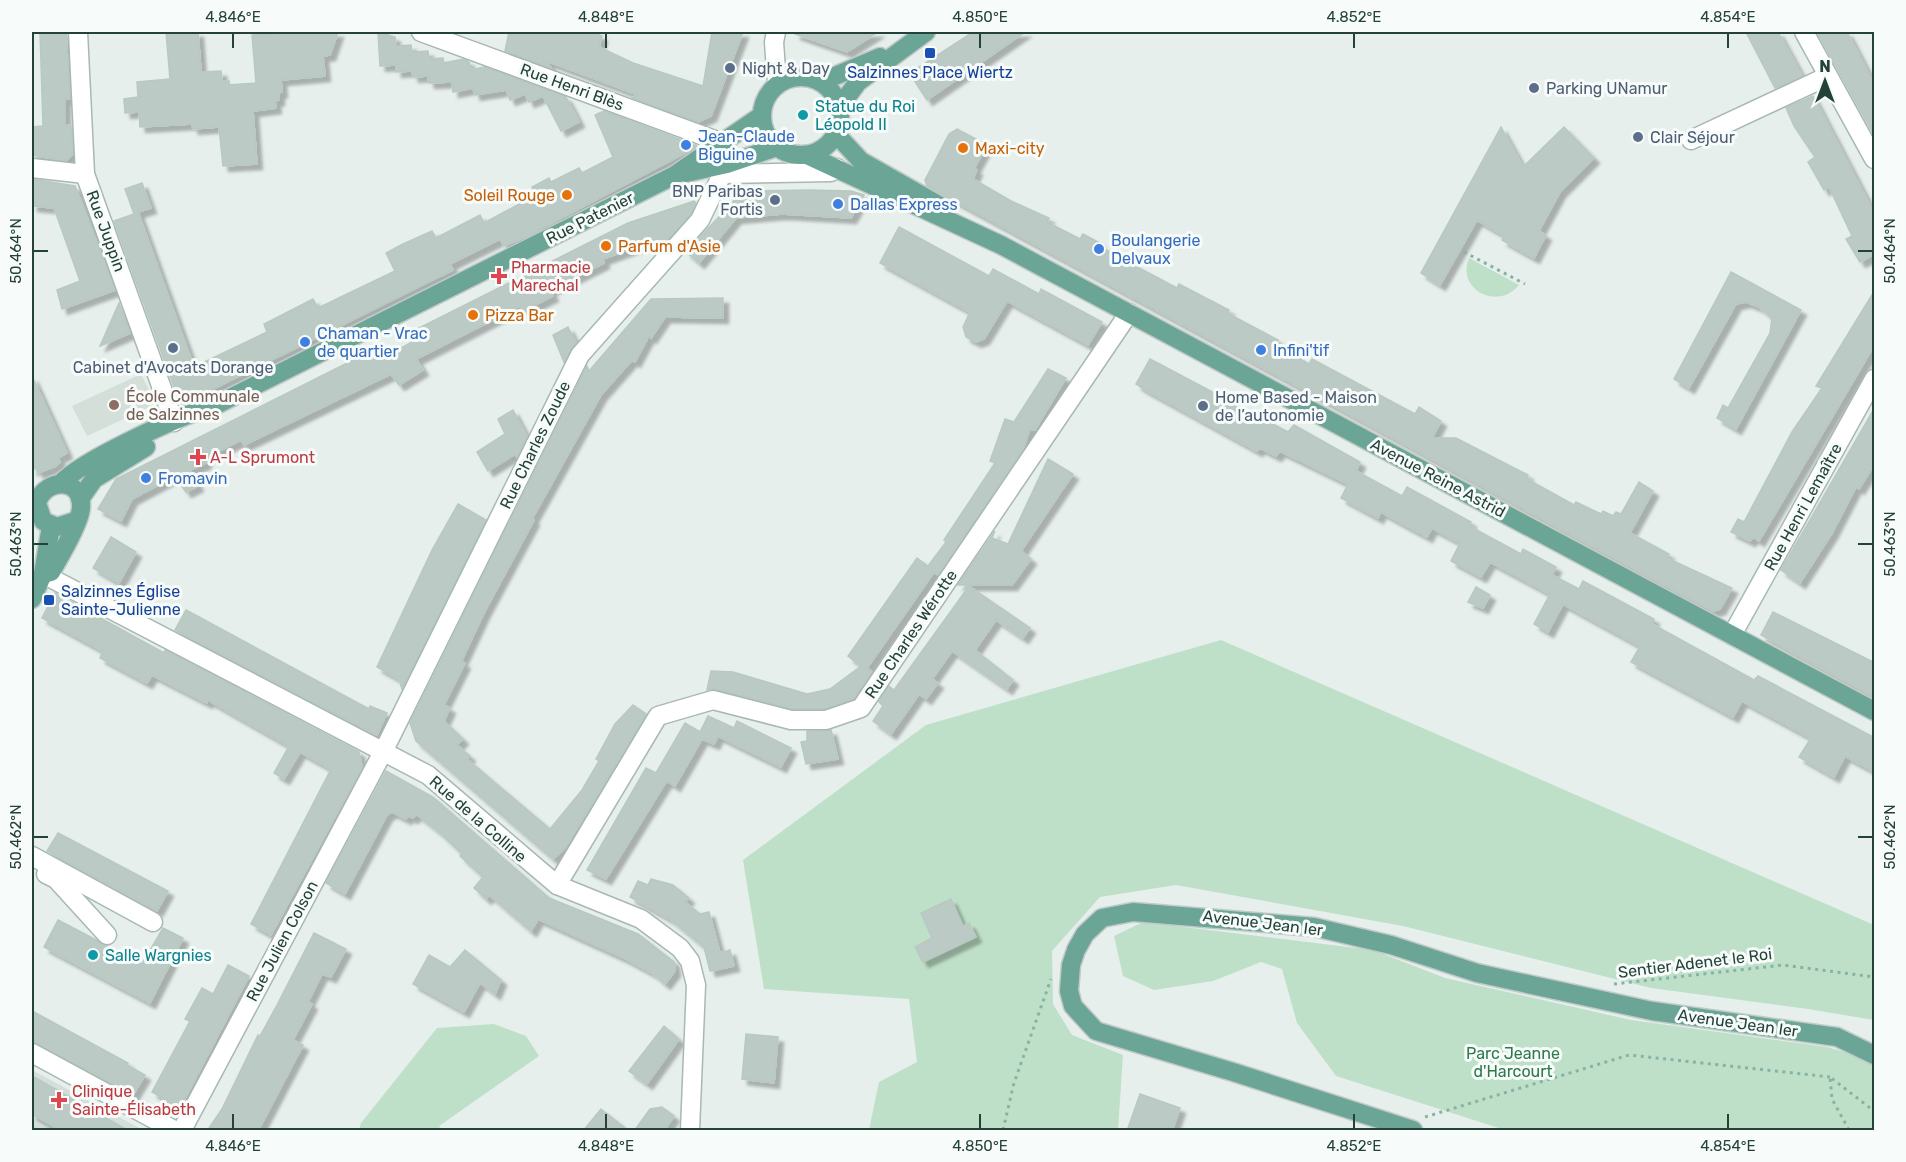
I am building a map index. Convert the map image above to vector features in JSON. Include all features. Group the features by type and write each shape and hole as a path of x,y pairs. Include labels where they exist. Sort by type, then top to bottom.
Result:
{"main road":[{"path":"816,79 830,89 840,106 841,119 836,134 828,145 807,155 795,155 777,147 766,133 761,116 765,99 777,84 791,77 816,79 851,70 920,36"},
{"path":"840,106 858,82 920,36"},
{"name":"Rue Patenier","path":"89,472 174,422 194,412 214,406 675,175 761,116"},
{"name":"Avenue Reine Astrid","path":"836,134 861,161 919,192 1001,245"},
{"name":"Rue Patenier","path":"675,175 725,169 777,147"},
{"name":"Avenue Reine Astrid","path":"807,155 1001,245 1875,711"},
{"name":"Rue Patenier","path":"89,472 136,453 198,420 214,406"},
{"path":"32,599 43,574 41,518 38,503 45,488 89,472"},
{"path":"43,574 51,572 72,535 75,521 80,514 80,499 89,472"},
{"path":"45,488 73,488 80,499"},
{"path":"41,518 64,527 75,521"},
{"name":"Avenue Jean Ier","path":"1405,1128 1233,1072 1096,1031 1073,1006 1069,991 1071,965 1085,934 1102,918 1133,912 1314,927 1391,945 1477,973 1652,1011 1837,1037 1875,1054"}],"street":[{"name":"Rue Juppin","path":"78,32 85,174 174,422"},
{"name":"Rue Henri Blès","path":"421,32 723,143"},
{"path":"776,32 774,42 777,84"},
{"path":"1804,32 1875,159"},
{"path":"1691,140 1828,75"},
{"path":"32,168 85,174"},
{"path":"725,169 831,172 837,168"},
{"name":"Rue Charles Zoude","path":"383,752 580,355 700,220 725,169"},
{"name":"Rue Charles Wérotte","path":"557,885 658,716 713,700 791,720 826,720 861,708 1129,313"},
{"name":"Rue Henri Lemaître","path":"1732,635 1875,379"},
{"name":"Rue de la Colline","path":"43,574 428,775 557,885 641,919 680,948 690,961 696,985 697,1010 690,1131"},
{"name":"Rue Julien Colson","path":"182,1131 383,752"},
{"path":"32,856 153,922"},
{"path":"32,866 56,879 107,935"},
{"path":"32,1053 174,1131"}],"path":[{"path":"1464,252 1525,284"},
{"path":"1003,1131 1014,1083 1043,996 1054,972 1071,965"},
{"name":"Sentier Adenet le Roi","path":"1594,998 1608,985 1783,965 1875,977"},
{"path":"1405,1128 1629,1056 1830,1077 1875,1111"},
{"path":"1830,1077 1832,1099 1849,1131"}],"shaded area":[{"name":"École Communale de Salzinnes","path":"141,374 156,404 87,436 72,406"},
{"name":"Clinique Sainte-Élisabeth","path":"32,1070 143,1130 32,1130"}],"green space":[{"path":"1469,258 1519,285 1510,293 1500,296 1481,293 1468,279"},
{"path":"1221,640 1874,925 1874,1020 1651,988 1403,926 1176,885 1100,897 1052,951 1053,1004 1072,1035 1123,1055 1118,1130 869,1130 879,1082 917,1062 909,999 764,989 743,860 926,725"},
{"name":"Parc Jeanne d'Harcourt","path":"1143,922 1373,950 1445,978 1631,1020 1827,1047 1874,1061 1874,1130 1505,1130 1336,1076 1297,1023 1282,969 1261,962 1213,981 1154,990 1123,976 1114,936"},
{"path":"494,1024 526,1036 539,1056 439,1126 442,1130 359,1130 361,1123 437,1028"}],"building":[{"path":"40,32 66,32 70,99 65,99 65,125 71,126 73,154 66,161 32,155 32,127 43,126"},
{"path":"166,32 198,32 201,72 221,71 222,81 229,81 229,85 256,83 252,35 272,34 271,32 338,32 330,55 323,56 325,76 281,80 282,92 279,93 279,100 275,101 276,108 253,111 257,164 223,166 219,127 193,129 192,124 140,127 139,112 125,113 124,99 138,97 137,82 170,79"},
{"path":"378,32 395,37 396,46 411,45 412,52 428,51 429,59 443,58 444,63 463,59 469,62 471,70 484,67 566,97 579,122 561,131 543,96 529,102 525,94 510,100 506,90 475,95 473,88 453,92 452,82 429,83 428,76 413,77 412,71 396,72 396,65 380,66"},
{"path":"509,32 592,32 602,36 599,47 633,63 703,86 712,32 743,32 711,116 698,122 632,98 638,95 547,61 551,68 505,51"},
{"path":"795,32 878,32 847,52 795,34"},
{"path":"973,32 1025,32 927,100 912,77 913,71"},
{"path":"1746,32 1778,32 1802,76 1775,88"},
{"path":"1817,32 1847,32 1875,86 1875,137"},
{"path":"1813,96 1875,215 1875,254 1860,262 1846,239 1852,236 1829,187 1824,190 1808,162 1815,157 1794,126 1786,108"},
{"path":"604,111 698,146 527,236 504,246 500,239 450,264 453,270 185,403 179,401 114,221 134,214 125,189 142,183 151,208 138,212 194,367 267,332 264,324 313,299 318,308 395,271 386,253 401,245 432,231 436,238 480,215 484,223 536,195 532,187 549,178 551,182 579,168 582,173 613,157 595,115"},
{"path":"1501,127 1523,167 1564,127 1594,158 1560,192 1539,231 1546,235 1534,258 1502,240 1505,236 1477,220 1440,285 1421,273"},
{"path":"957,129 987,145 974,169 977,170 973,179 1011,201 1049,218 1047,222 1080,239 1083,234 1100,243 1099,246 1177,288 1179,284 1229,310 1227,313 1278,340 1276,345 1309,364 1312,359 1415,414 1419,407 1441,421 1432,438 1456,438 1528,475 1527,479 1574,505 1576,502 1601,514 1603,511 1613,516 1616,512 1621,514 1639,482 1653,491 1630,533 1669,554 1667,558 1732,588 1720,609 1713,611 927,186 925,180 949,134"},
{"path":"32,179 75,186 115,290 62,309 57,290 80,281 54,208 32,206"},
{"path":"743,191 851,191 864,195 851,218 782,214 736,218 699,263 686,252"},
{"path":"694,201 696,203 691,214 658,251 655,240 603,259 604,263 550,290 553,296 523,311 520,306 416,359 423,370 399,385 391,374 244,445 241,440 205,458 206,463 190,470 198,486 186,492 175,476 132,499 121,521 98,509 116,479 377,348 383,358 414,341 409,333 628,223"},
{"path":"899,227 989,276 993,269 1039,294 1041,289 1102,322 1088,345 1007,301 984,339 976,342 966,337 963,327 970,312 880,263"},
{"path":"1731,272 1801,310 1736,429 1717,418 1723,405 1728,408 1770,333 1772,318 1759,307 1746,302 1736,304 1689,388 1674,379"},
{"path":"1875,290 1875,344 1759,541 1753,537 1750,541 1731,532 1738,519 1744,522 1792,432 1822,388 1816,386"},
{"path":"723,298 723,318 665,317 651,338 649,336 635,362 632,360 601,395 532,519 534,520 484,613 461,662 465,663 444,705 450,708 444,721 463,739 457,745 470,756 467,759 550,829 582,790 599,761 596,759 615,724 633,705 646,714 565,848 553,859 416,741 410,723 587,366 589,371 651,299"},
{"path":"119,303 130,333 100,346"},
{"path":"568,327 576,343 564,362 553,335"},
{"path":"1150,359 1288,432 1294,425 1360,462 1356,471 1402,496 1407,487 1471,522 1469,526 1521,554 1523,549 1556,567 1552,575 1579,589 1583,581 1654,619 1652,624 1754,680 1758,676 1875,738 1875,772 1845,756 1834,777 1799,757 1811,738 1742,701 1733,717 1631,662 1640,646 1563,604 1548,632 1534,624 1550,594 1490,562 1481,577 1451,561 1460,543 1432,528 1427,537 1381,512 1378,518 1341,498 1348,484 1280,451 1276,456 1260,448 1257,451 1144,389 1136,384"},
{"path":"1048,369 1066,378 1035,430 1030,429 1023,449 938,575 934,572 867,668 872,672 854,699 824,709 792,709 716,689 707,690 711,671 733,672 807,694 830,689 861,666 848,656 917,558 928,566 946,542 944,540 995,463 990,461 1005,419 1014,422"},
{"path":"32,376 67,453 58,458 60,462 56,466 38,473 36,468 32,470"},
{"path":"1875,407 1875,463 1859,489 1856,487 1832,533 1800,583 1781,570"},
{"path":"513,410 527,437 517,457 515,454 488,471 477,452 505,434 498,419"},
{"path":"1048,459 1073,474 1021,551 1031,559 1012,585 958,585 995,531 992,538 1008,544"},
{"path":"458,504 486,520 402,689 399,679 377,667 432,550"},
{"path":"111,537 136,552 119,583 93,568"},
{"path":"969,586 1030,628 1023,638 996,620 975,650 1013,680 1007,689 952,651 932,679 938,683 926,699 919,694 891,734 873,721 883,706 879,702 889,686 894,690"},
{"path":"1476,587 1490,595 1483,608 1468,602"},
{"path":"55,593 164,653 165,650 359,752 362,767 271,935 251,924 331,769 300,752 284,779 274,773 289,746 208,700 207,703 152,675 147,683 100,658 103,651 42,618"},
{"path":"186,610 369,709 370,706 387,713 377,735 175,630"},
{"path":"1773,612 1875,663 1875,697 1761,635"},
{"path":"708,716 734,728 737,721 791,748 781,767 718,736 714,744 702,739 675,786 667,781 664,785 606,879 587,870 646,768 656,773 685,723 700,732"},
{"path":"831,730 838,759 806,764 801,742 807,741 807,731"},
{"path":"386,771 433,797 549,898 638,934 674,962 675,971 665,984 652,973 626,959 538,919 531,931 489,895 486,899 474,888 483,877 439,832 416,814 413,818 408,816 406,819 392,812 387,815 345,894 326,883"},
{"path":"58,833 168,891 157,911 47,851"},
{"path":"651,879 673,885 689,898 685,902 700,914 709,912 720,953 730,950 734,966 710,971 704,947 670,919 630,897 638,881 648,885"},
{"path":"951,899 963,926 969,923 976,937 923,962 915,947 932,938 921,913"},
{"name":"Salle Wargnies","path":"58,920 142,964 163,928 183,938 150,1003 44,947"},
{"path":"314,933 346,949 331,977 322,974 308,1002 312,1004 293,1040 303,1045 258,1131 207,1131 222,1109 258,1035 260,1036"},
{"path":"465,950 501,980 495,994 480,983 464,1012 413,984 429,955 450,967"},
{"path":"228,965 249,976 180,1108 152,1092 190,1021 185,1019 202,988 213,994"},
{"path":"32,1011 128,1063 127,1065 145,1075 133,1095 32,1041"},
{"path":"664,1026 679,1039 647,1084 629,1071"},
{"path":"746,1034 778,1037 774,1083 742,1079"},
{"name":"Clinique Sainte-Élisabeth","path":"32,1076 129,1131 61,1131 32,1114"},
{"path":"1140,1094 1180,1108 1172,1131 1127,1131"},
{"path":"662,1107 674,1116 664,1131 634,1131 650,1109"},
{"path":"601,1109 629,1131 583,1131"}],"place":[{"name":"Salzinnes Place Wiertz","path":"930,53"},
{"name":"Night & Day","path":"730,68"},
{"name":"Parking UNamur","path":"1534,88"},
{"name":"Statue du Roi Léopold II","path":"803,115"},
{"name":"Clair Séjour","path":"1638,137"},
{"name":"Jean-Claude Biguine","path":"686,145"},
{"name":"Maxi-city","path":"963,148"},
{"name":"Soleil Rouge","path":"567,195"},
{"name":"BNP Paribas Fortis","path":"775,200"},
{"name":"Dallas Express","path":"838,204"},
{"name":"Parfum d'Asie","path":"606,246"},
{"name":"Boulangerie Delvaux","path":"1099,249"},
{"name":"Pharmacie Marechal","path":"499,276"},
{"name":"Pizza Bar","path":"473,315"},
{"name":"Chaman - Vrac de quartier","path":"305,342"},
{"name":"Cabinet d'Avocats Dorange","path":"173,348"},
{"name":"Infini'tif","path":"1261,350"},
{"name":"École Communale de Salzinnes","path":"114,405"},
{"name":"Home Based - Maison de l’autonomie","path":"1203,406"},
{"name":"A-L Sprumont","path":"198,457"},
{"name":"Fromavin","path":"146,478"},
{"name":"Salzinnes Église Sainte-Julienne","path":"49,600"},
{"name":"Salle Wargnies","path":"93,955"},
{"name":"Clinique Sainte-Élisabeth","path":"59,1100"}]}
